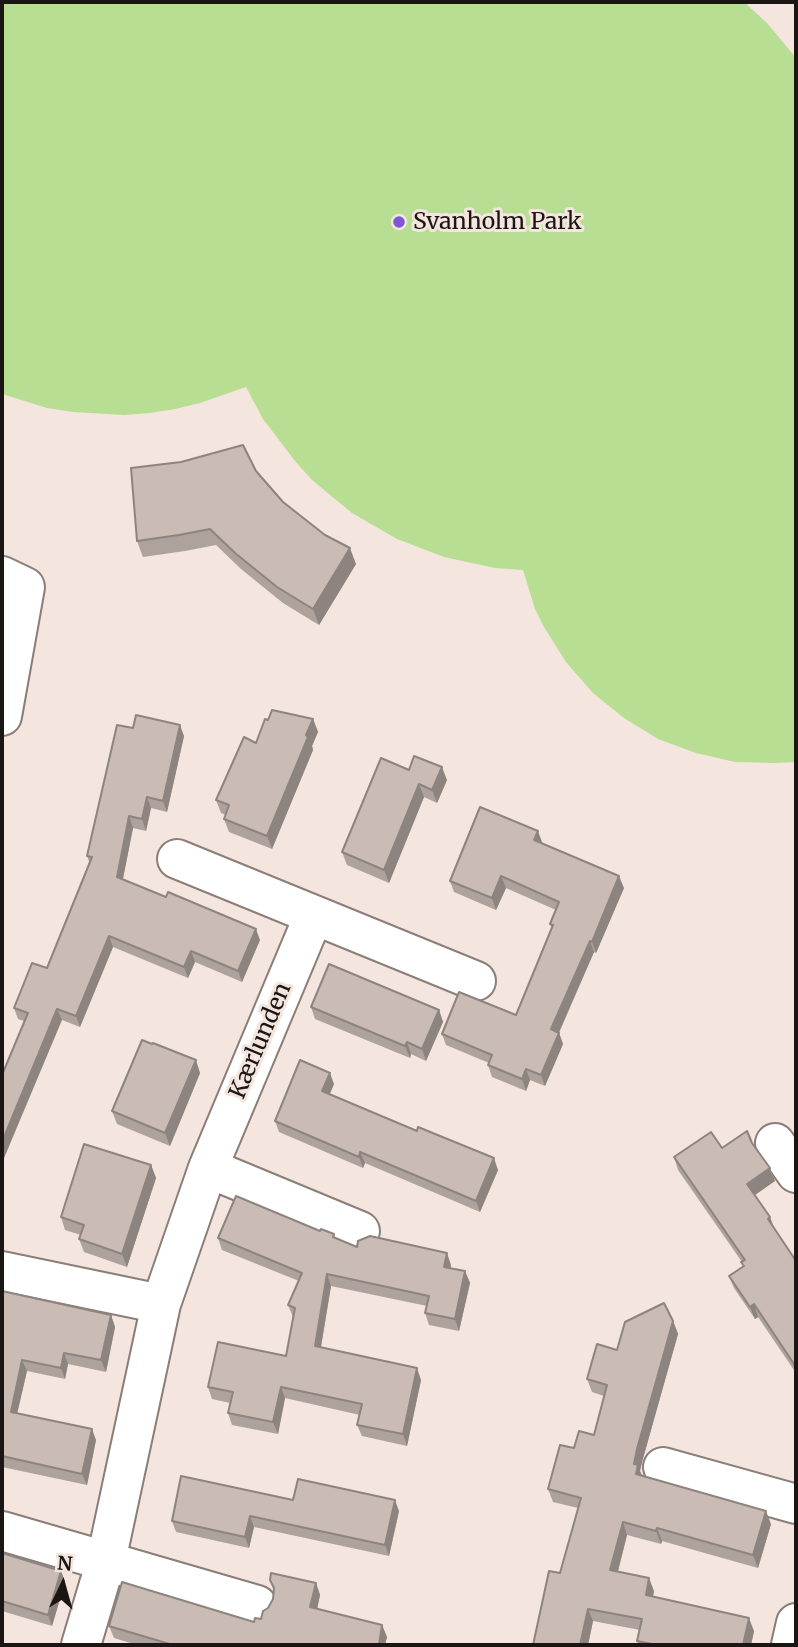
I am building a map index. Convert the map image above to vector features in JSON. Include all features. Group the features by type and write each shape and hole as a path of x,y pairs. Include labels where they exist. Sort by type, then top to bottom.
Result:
{"street":[{"path":"2,576 25,587 2,716"},
{"path":"177,859 476,981"},
{"name":"Kærlunden","path":"81,1645 106,1561 160,1304 208,1168 314,915"},
{"path":"775,1143 796,1173"},
{"path":"208,1168 360,1231"},
{"path":"2,1271 160,1304"},
{"path":"663,1467 796,1504"},
{"path":"2,1531 257,1605"},
{"path":"791,1645 796,1623"}],"green space":[{"name":"Svanholm Park","path":"2,2 744,2 767,23 796,58 796,762 735,762 696,753 658,739 624,718 593,693 566,662 535,609 523,570 495,568 444,557 397,539 352,513 312,480 295,461 263,419 246,387 175,409 124,415 47,408 2,394"}],"building":[{"path":"243,445 256,471 283,502 325,535 350,548 313,609 277,587 210,529 137,541 131,468 181,462"},
{"path":"272,710 313,719 267,836 224,819 229,805 216,800 244,737 256,743 265,719 268,720"},
{"path":"136,715 180,725 163,801 147,797 142,819 129,816 117,877 166,897 168,892 256,929 238,971 191,951 184,967 109,936 76,1016 57,1009 2,1142 2,1075 28,1013 14,1008 32,963 47,968 92,857 87,856 117,725 133,728"},
{"path":"414,756 442,767 432,790 419,784 384,870 342,852 381,758 409,770"},
{"path":"480,807 538,831 534,840 619,876 592,942 590,941 551,1029 559,1033 541,1075 526,1069 522,1079 488,1065 492,1055 442,1034 459,992 516,1015 553,925 550,924 559,902 501,876 492,898 450,881"},
{"path":"329,964 439,1010 422,1049 407,1042 405,1046 311,1007"},
{"path":"142,1040 196,1060 165,1133 112,1111"},
{"path":"300,1060 330,1073 322,1091 417,1131 418,1127 494,1158 476,1201 360,1152 359,1157 275,1121"},
{"path":"747,1131 770,1168 747,1184 796,1261 796,1367 754,1304 750,1307 729,1276 744,1266 741,1262 745,1260 674,1157 711,1132 722,1148"},
{"path":"84,1144 151,1165 122,1254 79,1239 84,1225 61,1217"},
{"path":"236,1196 320,1231 321,1229 334,1234 333,1237 357,1247 358,1241 370,1236 447,1253 444,1267 465,1271 455,1319 425,1313 429,1296 327,1274 315,1346 417,1368 403,1434 357,1425 362,1404 281,1387 273,1422 228,1413 233,1392 208,1387 218,1342 286,1356 295,1308 288,1305 302,1273 218,1238"},
{"path":"2,1291 111,1315 101,1360 64,1353 61,1368 22,1360 11,1412 92,1429 82,1474 2,1456"},
{"path":"664,1303 673,1321 637,1449 634,1464 638,1465 636,1474 766,1511 753,1555 657,1528 656,1531 623,1522 610,1570 649,1578 646,1595 749,1618 743,1645 657,1645 637,1641 642,1619 588,1609 580,1645 533,1645 549,1571 560,1573 581,1498 548,1489 560,1445 574,1448 579,1431 594,1435 607,1385 587,1379 597,1344 617,1350 625,1322"},
{"path":"181,1476 293,1500 298,1479 395,1500 385,1545 250,1516 245,1537 172,1521"},
{"path":"2,1553 61,1571 48,1615 2,1601"},
{"path":"271,1573 316,1583 310,1607 382,1625 379,1645 173,1645 109,1626 122,1582 254,1622 255,1618 261,1619 263,1611 273,1599"}],"place":[{"name":"Svanholm Park","path":"399,222"}]}
